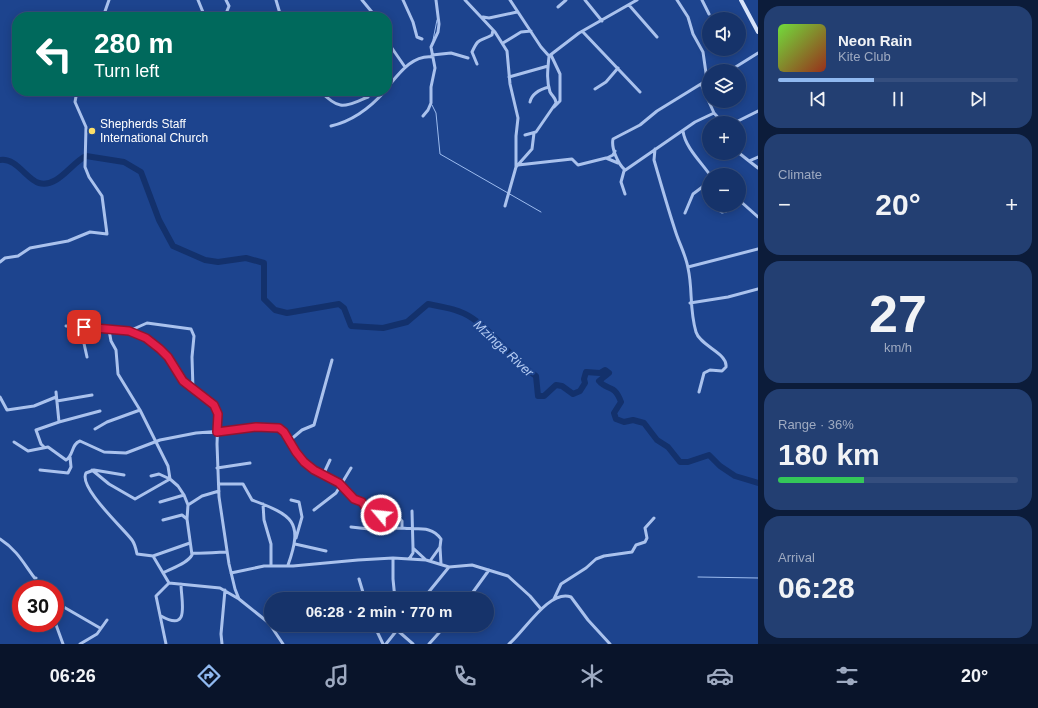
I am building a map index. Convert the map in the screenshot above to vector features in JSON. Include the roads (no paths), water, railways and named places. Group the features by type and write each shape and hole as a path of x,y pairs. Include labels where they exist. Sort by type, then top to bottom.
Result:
{"street":[{"path":"105,12 109,0"},
{"path":"198,0 203,12"},
{"path":"226,0 229,6 227,12"},
{"path":"276,0 280,12"},
{"path":"362,0 372,12"},
{"path":"403,0 412,20 417,37 422,39"},
{"path":"423,116 429,109 431,103 431,87 435,68 431,46 438,28 436,0"},
{"path":"465,0 493,30 503,43 508,54 509,77 518,118 516,136 517,166 505,206"},
{"path":"510,0 544,51 550,56 560,74 560,101 534,133 532,149 517,166"},
{"path":"558,7 566,0"},
{"path":"585,0 602,21"},
{"path":"678,0 688,18 693,34 703,52 705,64"},
{"path":"702,0 708,12"},
{"path":"741,0 758,32"},
{"path":"553,108 556,100 551,94 547,74 550,56 572,38 629,6 634,1"},
{"path":"629,6 657,37"},
{"path":"481,17 489,18 517,12"},
{"path":"477,64 472,52 474,45 492,34 493,30"},
{"path":"503,43 521,32 531,31"},
{"path":"583,32 640,92"},
{"path":"392,48 405,67"},
{"path":"392,82 405,67 424,58 449,52 468,58"},
{"path":"740,64 758,53"},
{"path":"509,77 548,66"},
{"path":"595,89 606,82 618,68"},
{"path":"618,163 614,151 613,139 640,125 657,111 701,84 716,116"},
{"path":"530,102 531,97 549,86"},
{"path":"0,262 6,258 18,256 30,248 68,241 90,232 107,234 102,196 85,167 86,127 75,102 76,96"},
{"path":"325,96 333,103 341,106 368,97"},
{"path":"331,126 364,112 380,96"},
{"path":"746,117 758,111"},
{"path":"625,194 621,182 625,170 682,131 714,113"},
{"path":"682,131 685,140 705,168"},
{"path":"525,135 534,133"},
{"path":"655,149 655,164 675,232 688,267 691,314 696,335 721,355 727,363 726,367 722,371 710,370 704,373 699,392"},
{"path":"517,166 573,159 578,166 607,158 613,155 614,151"},
{"path":"749,161 758,157"},
{"path":"607,158 618,163 625,170"},
{"path":"746,159 758,168"},
{"path":"685,213 693,194 702,187"},
{"path":"746,206 758,217"},
{"path":"688,267 758,249"},
{"path":"690,303 728,297 758,289"},
{"path":"129,331 147,322 191,329 194,336 192,357 193,389"},
{"path":"66,326 129,331 146,338 166,354 183,381 212,403 216,408 218,418 219,491 227,552 231,573 239,599"},
{"path":"84,327 84,339 88,357"},
{"path":"110,330 111,341 116,350 118,374 140,410 154,442 168,466 170,479"},
{"path":"289,441 302,430 314,425 332,360"},
{"path":"56,392 59,422"},
{"path":"0,397 7,410 34,406 57,399 92,395"},
{"path":"95,429 107,422 140,410"},
{"path":"44,447 41,444 36,430 100,411"},
{"path":"40,470 68,473 71,467 70,457 74,445 80,442 101,451 114,454 131,453 154,442 196,433 273,426 282,429 304,462 323,476 342,485 354,499 362,502 368,513 398,517 402,521 402,528"},
{"path":"14,442 28,451 44,447 51,449 65,460 70,457"},
{"path":"323,476 330,460"},
{"path":"218,468 250,463"},
{"path":"314,510 332,496 342,485 351,468"},
{"path":"92,470 109,484 135,499 170,479"},
{"path":"124,475 92,470 84,476 88,487 112,521 131,539 137,554 153,556 190,543"},
{"path":"151,476 159,474 170,479 178,486 188,505 187,519 192,553 190,559 163,573"},
{"path":"219,484 243,484 247,488 252,500 280,511 288,516 292,523 295,543"},
{"path":"188,505 202,496 219,491"},
{"path":"160,502 184,495"},
{"path":"288,565 302,513 299,502 291,500"},
{"path":"263,504 264,520 271,544 271,566"},
{"path":"409,559 413,553 412,511"},
{"path":"163,520 182,515 187,519"},
{"path":"554,599 561,584 586,568 596,559 604,556 632,552 636,546 645,542 647,538 645,528 654,518"},
{"path":"351,527 369,529 429,529 441,539 440,547 442,564"},
{"path":"0,539 12,547 24,560 36,578"},
{"path":"295,543 326,551"},
{"path":"430,561 440,547"},
{"path":"413,548 424,559 449,567 472,565 508,576 530,596 541,609"},
{"path":"192,553 227,552"},
{"path":"153,556 169,583"},
{"path":"231,573 249,568 271,566 393,558 424,559 433,556"},
{"path":"393,558 394,592"},
{"path":"429,592 449,567"},
{"path":"473,592 489,570"},
{"path":"359,579 363,592"},
{"path":"166,644 156,596 169,583 225,590 239,599 269,623 283,644"},
{"path":"161,616 171,621 178,620 183,615 184,611 181,597 181,584"},
{"path":"222,644 221,634 225,590"},
{"path":"508,644 520,634 534,615 541,609 554,599 567,595 571,597 588,620 610,644"},
{"path":"64,607 100,628"},
{"path":"80,644 94,636 107,620"},
{"path":"59,632 63,644"},
{"path":"378,632 385,644 395,632"},
{"path":"399,632 413,644"},
{"path":"429,644 440,632"}],"waterway":[{"path":"433,40 437,20"},
{"path":"432,105 436,113 440,154 541,212"},
{"name":"Mzinga River","path":"0,160 11,162 30,178 39,183 46,184 64,174 80,159 86,156 124,162 141,172 159,220 173,246 205,260 218,262 246,258 264,263 264,299 275,310 287,313 339,304 344,308 351,326 383,328 407,322 428,304 456,310 481,324 527,370 536,376 538,396 544,396 556,385 562,386 573,394 580,391 585,383 584,379 586,372 600,373 605,370 609,373 599,381 616,392 621,402 614,413 616,419 624,422 633,420 644,423 657,440 668,447 680,462 688,462 709,455 720,466 735,476 758,483"},
{"path":"698,577 758,578"}],"place":[{"name":"Shepherds Staff International Church","path":"92,131"}]}
